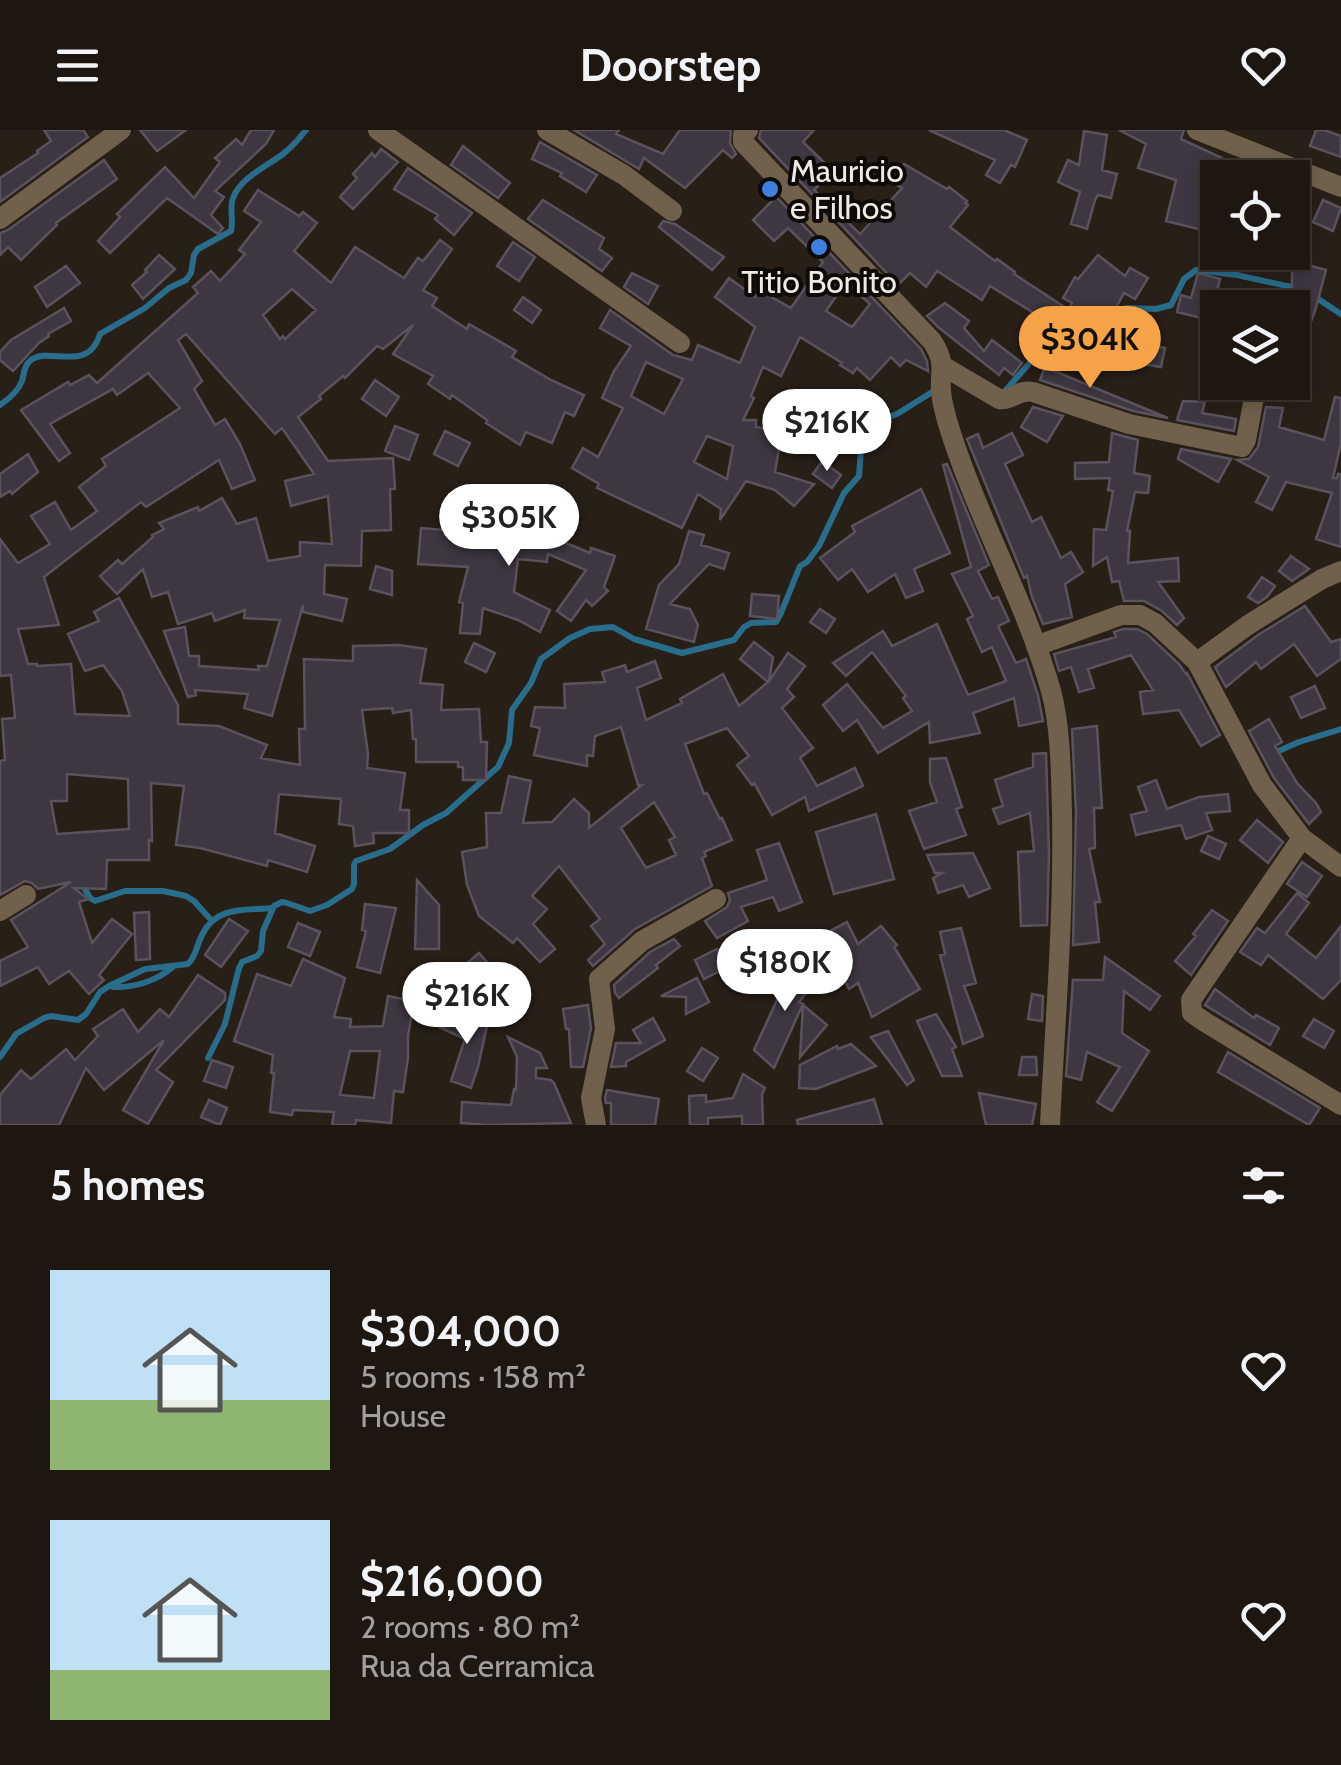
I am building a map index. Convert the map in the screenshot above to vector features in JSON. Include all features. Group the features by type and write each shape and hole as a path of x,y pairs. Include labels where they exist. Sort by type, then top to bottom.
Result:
{"street":[{"path":"0,220 122,130"},
{"path":"378,130 680,343"},
{"path":"547,130 624,175 672,211"},
{"path":"748,130 744,142 932,341 940,355 940,393 952,440 1052,695 1061,784 1062,890 1050,1125"},
{"path":"1197,130 1335,184"},
{"path":"943,366 999,399 1009,400 1021,391 1033,392 1129,424 1242,447 1254,400"},
{"path":"1197,662 1248,624 1341,571"},
{"path":"1036,646 1121,614 1140,615 1155,623 1197,662 1262,785 1302,838 1341,867"},
{"path":"1302,838 1190,1000 1192,1013 1204,1022 1341,1106"},
{"path":"0,910 26,895"},
{"path":"596,1125 592,1098 605,1029 598,978 642,941 716,899"}],"building":[{"path":"44,130 83,130 88,137 0,202 0,178 51,141"},
{"path":"140,130 186,130 157,151"},
{"path":"251,130 274,130 266,144 215,191 224,197 211,215 223,228 218,234 167,198 110,253 98,241 120,217 117,214 165,167 194,198 220,162 215,158 236,139 242,145"},
{"path":"574,130 619,130 616,134 663,154 680,130 731,130 730,143 736,154 732,158 723,150 685,188 644,158 639,169"},
{"path":"761,130 814,130 803,142 833,171 814,190 860,234 902,188 893,183 904,164 949,187 968,205 950,227 1066,308 1050,328 990,286 982,300 937,271 926,287 910,273 898,285 759,138"},
{"path":"929,130 1004,130 1027,140 1015,167 1011,165 1000,183 986,175 995,160"},
{"path":"1119,130 1184,130 1181,139 1222,158 1200,160 1200,230 1166,221 1176,180 1138,168 1146,144"},
{"path":"1316,130 1341,136 1341,157 1310,146"},
{"path":"1084,131 1107,135 1102,170 1117,174 1111,198 1098,195 1095,200 1087,229 1071,224 1080,192 1058,182 1068,160 1079,165"},
{"path":"540,142 597,175 586,192 560,176 562,173 532,159"},
{"path":"463,146 510,183 498,198 451,165"},
{"path":"381,149 398,162 353,209 340,197 357,178 353,174 372,153 375,157"},
{"path":"104,160 117,179 56,223 21,260 8,247 0,255 0,233"},
{"path":"408,168 472,213 454,235 435,219 438,215 394,189"},
{"path":"766,186 921,349 928,371 906,360 900,366 891,357 870,380 857,368 853,373 800,337 781,376 763,367 743,420 756,420 756,427 782,431 775,472 814,484 794,506 775,490 746,481 720,520 721,509 698,494 682,528 597,488 599,484 572,468 583,448 598,457 623,408 602,398 631,346 600,328 610,310 673,355 692,360 698,345 740,363 755,327 715,297 729,278 755,297 759,290 791,308 823,262 788,228 774,241 753,220 773,200 763,190","holes":["846,282 870,304 852,327 826,311","646,362 683,379 664,414 631,396","707,436 733,446 727,479 694,462"]},
{"path":"258,190 317,223 294,251 331,283 355,247 404,278 418,258 423,261 440,240 452,249 423,290 437,298 432,306 467,329 469,324 516,351 512,357 551,380 584,395 574,416 565,412 552,443 526,432 520,445 452,395 450,399 428,384 433,376 393,354 413,325 383,349 377,346 345,378 319,396 321,399 298,417 328,461 393,458 391,530 362,531 361,566 325,565 324,594 347,599 342,621 303,612 303,605 272,716 244,708 248,694 195,690 196,695 188,697 164,631 185,627 189,656 199,656 199,666 259,670 258,666 267,666 280,620 244,618 245,610 215,621 212,613 178,624 168,592 152,597 143,569 117,594 100,576 118,560 122,564 152,535 164,529 159,523 198,507 199,511 222,498 237,524 256,518 268,561 300,556 300,542 332,544 328,496 291,506 285,481 314,474 282,428 275,434 186,334 178,340 202,381 194,389 215,425 225,419 255,480 232,489 219,460 146,507 141,502 44,577 59,625 18,629 28,664 71,664 75,714 130,716 122,691 103,665 85,671 68,634 99,621 94,612 119,598 178,705 178,724 219,726 267,745 261,758 300,765 299,729 305,729 304,659 353,661 353,646 426,649 420,683 443,685 441,710 479,709 481,742 487,742 486,780 463,780 463,767 458,767 458,762 416,762 411,710 362,710 367,768 405,773 400,810 409,810 409,833 373,833 374,843 355,846 353,826 339,824 341,799 279,794 275,833 315,846 307,872 268,860 267,866 176,845 184,786 151,783 149,860 107,860 106,889 74,888 88,899 79,902 92,943 112,919 132,934 99,975 104,980 89,994 69,971 49,984 38,967 0,986 0,961 28,947 11,920 71,882 38,889 25,881 0,895 0,761 5,760 2,719 15,718 11,675 0,676 0,539 18,563 50,544 31,516 55,502 71,530 97,511 79,487 106,466 102,459 180,408 148,373 117,395 113,389 50,424 70,453 59,461 21,410 68,382 70,385 89,375 97,383 198,293 193,287 211,271 220,281 245,254 239,250 261,222 244,211","holes":["292,289 316,310 285,339 280,339 263,315","67,774 128,779 129,829 57,834 51,801 67,801"]},
{"path":"543,200 604,238 599,249 612,258 602,271 528,219"},
{"path":"1323,200 1341,208 1333,231 1313,222"},
{"path":"663,221 675,224 724,257 712,270 659,227"},
{"path":"513,242 535,257 519,281 497,266"},
{"path":"159,255 175,269 143,299 132,285"},
{"path":"1098,255 1125,276 1130,268 1148,278 1135,299 1124,293 1111,317 1093,307 1056,350 1053,348 1072,303 1063,298 1075,277 1078,279"},
{"path":"66,266 80,283 47,307 35,287"},
{"path":"1310,266 1326,270 1310,324 1310,290 1292,290 1292,270 1310,270"},
{"path":"632,273 658,286 648,304 624,287"},
{"path":"1198,273 1220,279 1217,290 1200,290 1200,318 1177,312 1181,295 1191,298"},
{"path":"523,297 541,310 532,323 514,310"},
{"path":"945,303 969,321 964,328 984,351 992,340 1022,363 1013,375 1004,368 999,375 927,316"},
{"path":"64,308 71,321 48,334 13,371 0,360 0,352 11,340"},
{"path":"1141,343 1165,348 1161,367 1137,363"},
{"path":"1045,367 1168,418 1133,411 1040,380"},
{"path":"375,380 399,397 386,416 362,399"},
{"path":"1335,397 1341,398 1341,443 1333,478 1341,474 1341,547 1316,539 1332,493 1286,482 1272,510 1256,502 1269,477 1237,460 1249,459 1258,447 1266,407 1283,408 1279,427 1324,440"},
{"path":"1183,401 1205,402 1202,413 1236,419 1234,431 1177,420"},
{"path":"1033,407 1063,416 1047,442 1021,427"},
{"path":"395,426 418,435 409,460 385,451"},
{"path":"445,431 470,443 458,466 434,454"},
{"path":"1012,433 1023,455 1005,464 1032,522 1041,517 1061,558 1071,552 1083,572 1065,584 1072,617 1043,624 1027,576 1024,578 967,439 978,434 983,448"},
{"path":"1112,433 1138,440 1134,473 1150,476 1148,493 1135,492 1127,531 1128,563 1178,558 1179,581 1158,582 1184,618 1177,625 1144,601 1124,601 1119,581 1112,582 1107,557 1093,566 1094,529 1106,530 1113,491 1108,490 1110,478 1075,479 1075,463 1109,462"},
{"path":"1181,449 1231,459 1218,482 1178,459"},
{"path":"28,454 38,472 12,494 10,491 0,497 0,474"},
{"path":"822,461 841,475 832,488 813,474"},
{"path":"947,464 989,565 978,571 992,599 998,597 1009,621 998,626 1016,663 1026,659 1043,721 1019,726 1014,698 973,713 980,733 930,743 929,722 878,753 857,720 843,731 823,705 847,684 883,728 912,711 903,698 906,696 872,652 846,676 833,663 883,631 892,646 937,624 968,695 1006,681 992,647 982,652 967,619 973,616 952,574 971,567 943,465"},
{"path":"921,489 950,553 914,569 923,591 906,598 895,574 868,592 852,569 838,580 820,558 855,532 852,526"},
{"path":"495,508 519,512 515,532 615,556 604,587 608,591 592,606 586,600 571,621 557,611 586,570 548,554 547,562 518,559 514,592 550,610 540,632 483,608 480,634 460,633 463,603 459,602 468,567 418,564 421,528 469,532 470,517 493,519"},
{"path":"689,531 704,535 701,545 729,553 724,569 709,564 670,604 690,609 698,625 694,642 646,629 659,585 679,564"},
{"path":"1291,556 1309,569 1292,581 1279,571"},
{"path":"376,566 392,571 392,595 370,589"},
{"path":"1262,577 1275,586 1258,603 1248,597"},
{"path":"752,594 779,596 777,619 750,616"},
{"path":"1305,606 1331,642 1341,639 1341,659 1317,676 1294,644 1261,669 1256,662 1226,687 1215,667"},
{"path":"820,609 835,619 826,633 810,622"},
{"path":"1123,629 1147,634 1179,664 1220,735 1201,746 1179,710 1143,714 1140,692 1153,690 1131,655 1088,669 1094,688 1079,692 1071,667 1059,671 1054,654 1116,637 1114,632"},
{"path":"754,642 773,657 769,681 788,653 805,666 787,689 794,697 782,708 813,748 800,758 817,786 855,768 863,786 809,811 805,797 772,815 754,783 737,765 749,756 727,728 685,744 704,794 707,793 732,840 704,852 706,856 702,858 712,886 635,929 593,966 588,960 605,944 591,926 600,919 559,866 532,896 547,909 533,924 555,949 540,962 517,938 513,943 479,916 467,885 462,852 487,847 486,813 501,813 509,776 531,781 523,823 552,822 574,799 589,813 589,828 642,785 638,785 621,727 595,736 593,756 587,755 587,766 534,755 540,728 531,726 535,707 565,708 564,684 605,682 602,672 625,665 627,672 655,661 661,678 637,688 646,720 682,703 680,699 723,674 739,706 768,682 740,659","holes":["654,802 675,837 669,840 676,855 646,868 621,828"]},
{"path":"474,643 495,653 486,672 465,662"},
{"path":"1315,686 1325,708 1301,718 1291,697"},
{"path":"1269,719 1282,742 1275,746 1297,783 1321,812 1309,824 1274,778 1249,731"},
{"path":"1097,726 1102,808 1094,808 1095,848 1089,849 1100,902 1095,902 1099,942 1073,945 1076,813 1072,729"},
{"path":"1046,753 1047,925 1021,926 1018,852 1034,851 1030,813 999,824 993,809 1003,806 995,780 1033,767 1033,754"},
{"path":"946,758 962,807 956,809 966,835 924,849 909,811 937,802 930,782 930,759"},
{"path":"1156,780 1167,809 1199,797 1228,794 1230,811 1206,813 1212,830 1186,839 1181,825 1136,835 1131,815 1147,811 1138,787"},
{"path":"876,814 894,879 834,894 816,832"},
{"path":"1257,820 1283,842 1268,863 1240,840"},
{"path":"1208,836 1226,844 1219,859 1201,851"},
{"path":"779,843 802,902 779,911 773,897 741,907 748,921 717,938 705,921 727,907 728,893 767,880 757,850"},
{"path":"973,853 990,888 969,897 963,885 938,893 933,878 942,873 935,873 927,855"},
{"path":"1302,862 1322,876 1307,897 1287,884"},
{"path":"417,880 439,905 439,949 415,949"},
{"path":"1297,893 1309,903 1286,934 1316,958 1341,926 1341,980 1323,999 1268,955 1261,965 1240,952 1257,928 1265,933"},
{"path":"365,904 396,908 380,973 357,967 366,931 362,930"},
{"path":"1212,910 1228,921 1191,975 1175,961"},
{"path":"149,912 150,959 136,960 134,913"},
{"path":"229,919 248,931 221,967 205,955"},
{"path":"847,922 858,944 881,926 897,945 894,947 920,989 872,1017 858,983 849,989 822,935"},
{"path":"298,923 320,932 310,956 288,947"},
{"path":"961,928 976,983 964,986 983,1036 963,1044 940,955 945,954 940,932"},
{"path":"674,939 680,946 619,998 614,985 650,952"},
{"path":"717,949 726,968 704,979 695,960"},
{"path":"479,953 493,969 476,983 469,975 450,1005 432,993"},
{"path":"1105,957 1160,996 1150,1010 1124,991 1122,1033 1149,1051 1112,1111 1097,1102 1120,1067 1087,1052 1081,1080 1066,1076 1073,980 1103,980"},
{"path":"303,959 345,978 334,1017 351,1019 350,1027 383,1026 388,996 414,1001 403,1092 394,1091 391,1123 356,1120 355,1125 332,1125 334,1112 270,1112 273,1055 234,1041 257,974 291,986","holes":["350,1051 380,1051 374,1098 340,1095"]},
{"path":"804,961 818,972 799,1002 803,1004 774,1068 754,1050 783,987"},
{"path":"198,975 225,993 225,1000 156,1070 173,1082 148,1124 123,1110 164,1040 104,1090 86,1068 59,1125 0,1125 0,1095 21,1070 31,1079 66,1049 75,1060 98,1036 93,1029 123,1009 138,1032 160,1009 169,1017"},
{"path":"697,978 709,1002 686,1014 686,997 661,996"},
{"path":"1215,989 1254,1018 1256,1015 1279,1028 1270,1045 1205,1005"},
{"path":"1032,994 1043,996 1042,1021 1028,1019"},
{"path":"588,1005 591,1028 583,1067 571,1067 569,1029 563,1009"},
{"path":"803,1005 827,1025 800,1057"},
{"path":"455,1011 487,1026 471,1088 451,1081 465,1039 441,1028 449,1026"},
{"path":"936,1014 956,1047 952,1049 962,1076 942,1076 917,1021"},
{"path":"653,1018 665,1040 626,1062 626,1066 611,1067 616,1043 641,1043 633,1030"},
{"path":"1314,1019 1334,1031 1324,1048 1303,1036"},
{"path":"888,1031 914,1080 907,1085 871,1037"},
{"path":"508,1037 540,1053 547,1068 536,1068 536,1078 554,1083 571,1123 461,1123 462,1102 511,1105 516,1090 517,1057"},
{"path":"851,1044 876,1066 816,1089 799,1088 800,1065 837,1046 838,1049"},
{"path":"702,1048 718,1058 703,1081 687,1071"},
{"path":"1228,1052 1320,1108 1309,1125 1218,1072"},
{"path":"1022,1057 1036,1057 1037,1075 1019,1075"},
{"path":"212,1060 233,1067 226,1088 204,1081"},
{"path":"743,1074 765,1088 763,1125 742,1125 742,1116 708,1118 708,1125 690,1125 689,1096 706,1095 706,1102 733,1098"},
{"path":"607,1090 659,1099 655,1125 611,1125"},
{"path":"979,1093 1036,1104 1032,1125 986,1125"},
{"path":"874,1099 882,1125 798,1125 797,1120"},
{"path":"209,1100 227,1108 220,1125 201,1117"}],"waterway":[{"path":"0,405 18,388 31,360 87,353 100,334 186,280 198,249 231,231 232,202 242,184 286,151 306,130"},
{"path":"1005,391 1041,346 1098,348 1103,335 1126,308 1171,305 1184,279 1196,270 1296,288"},
{"path":"1312,295 1341,314"},
{"path":"208,1058 225,1024 239,968 261,951 263,931 274,906 282,902 310,911 327,905 352,889 356,861 390,849 446,813 498,767 509,743 512,710 531,683 541,659 590,629 613,627 634,639 682,653 734,640 751,623 776,622 800,566 819,546 844,493 859,476 862,436 872,423 897,414 937,389"},
{"path":"1274,753 1341,729"},
{"path":"81,882 95,901 125,891 163,891 186,896 212,921"},
{"path":"0,1057 16,1034 44,1018 78,1020 109,986 145,969 188,964 208,925 223,914 273,908"},
{"path":"113,987 145,982 174,966"}],"place":[{"name":"Mauricio e Filhos","path":"770,189"},
{"name":"Titio Bonito","path":"819,247"}]}
